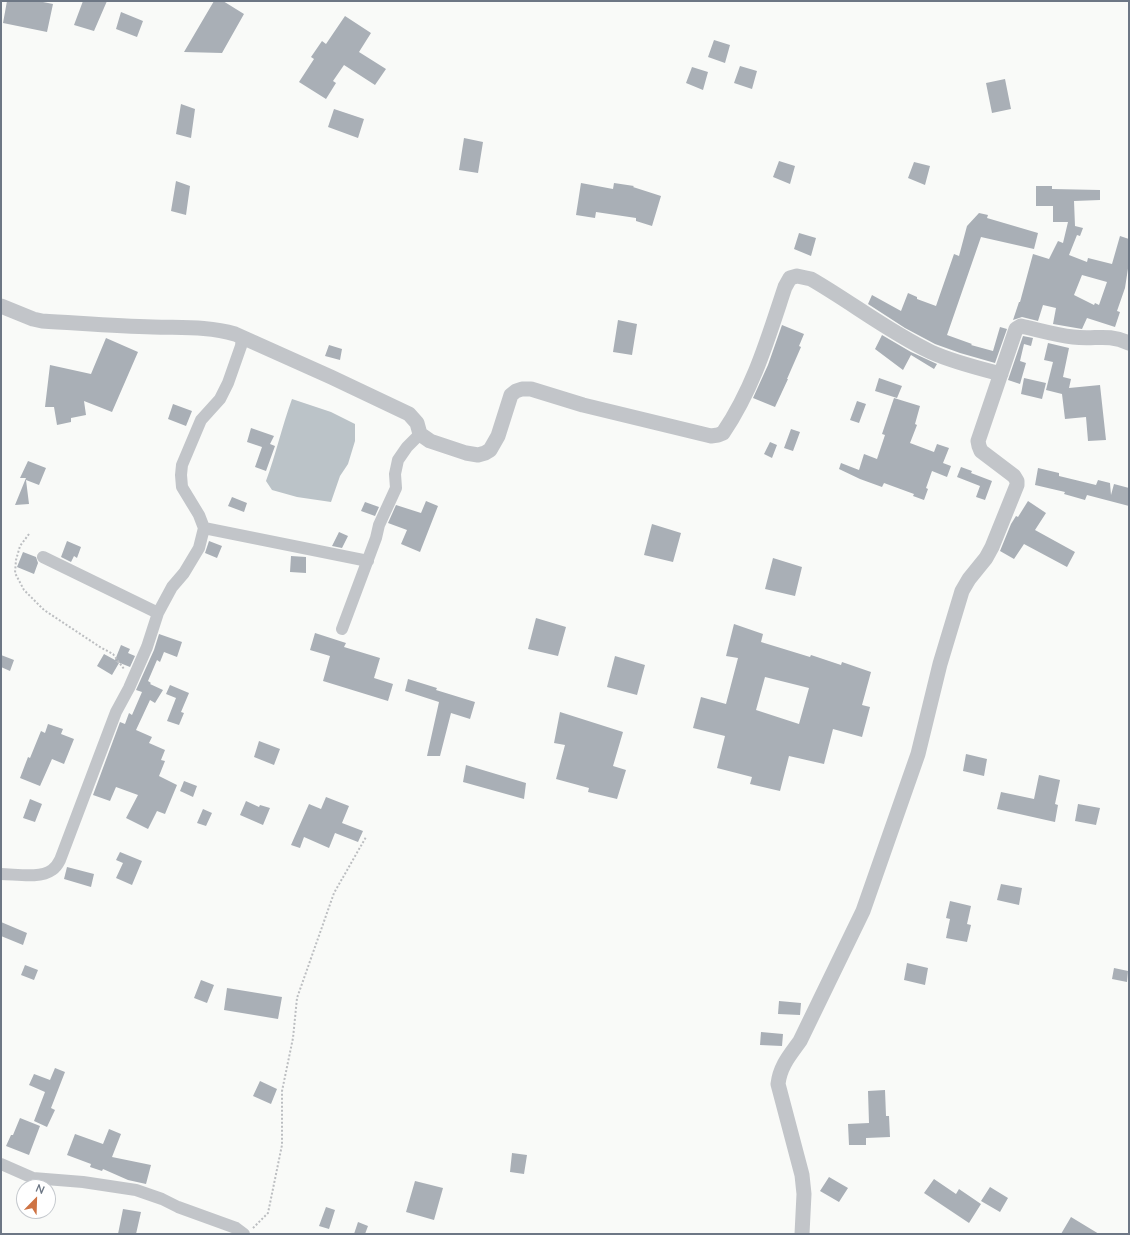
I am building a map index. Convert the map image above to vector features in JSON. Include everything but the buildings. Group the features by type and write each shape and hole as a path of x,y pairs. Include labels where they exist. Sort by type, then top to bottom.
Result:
{"street":[{"path":"1,306 42,321 220,330 242,338 331,377 409,414 417,423 420,434 430,441 466,453 478,455 490,450 498,436 511,395 522,389 531,389 616,414 711,436 723,433 745,397 760,362 785,287 790,278 797,276 811,279 896,333 932,352 1001,374"},
{"path":"802,1234 804,1194 802,1174 778,1084 779,1076 788,1057 800,1041 863,911 918,754 940,664 962,591 969,579 986,558 992,547 1017,486 1017,481 1014,476 981,451 978,441 1016,329 1021,326 1053,334 1075,337 1104,336 1129,343"},
{"path":"1,874 38,876 53,870 60,860 116,712 129,688 147,647 158,613 172,587 184,574 199,548 204,528 199,515 182,487 182,465 201,420 220,399 228,383 241,346 242,338"},
{"path":"342,629 368,561 379,525 396,488 395,474 398,460 416,436 420,434"},
{"path":"204,528 368,561"},
{"path":"43,557 158,613"},
{"path":"1,1164 33,1178 83,1182 136,1190 162,1199 178,1207 248,1231"}],"path":[{"path":"29,534 20,546 15,573 24,590 44,610 113,654 125,669 129,688"},
{"path":"248,1231 268,1213 282,1145 282,1091 293,1038 297,998 334,893 366,837"}],"shaded area":[{"path":"292,399 331,412 355,424 355,441 348,464 340,476 331,502 297,497 272,490 266,481"}]}
